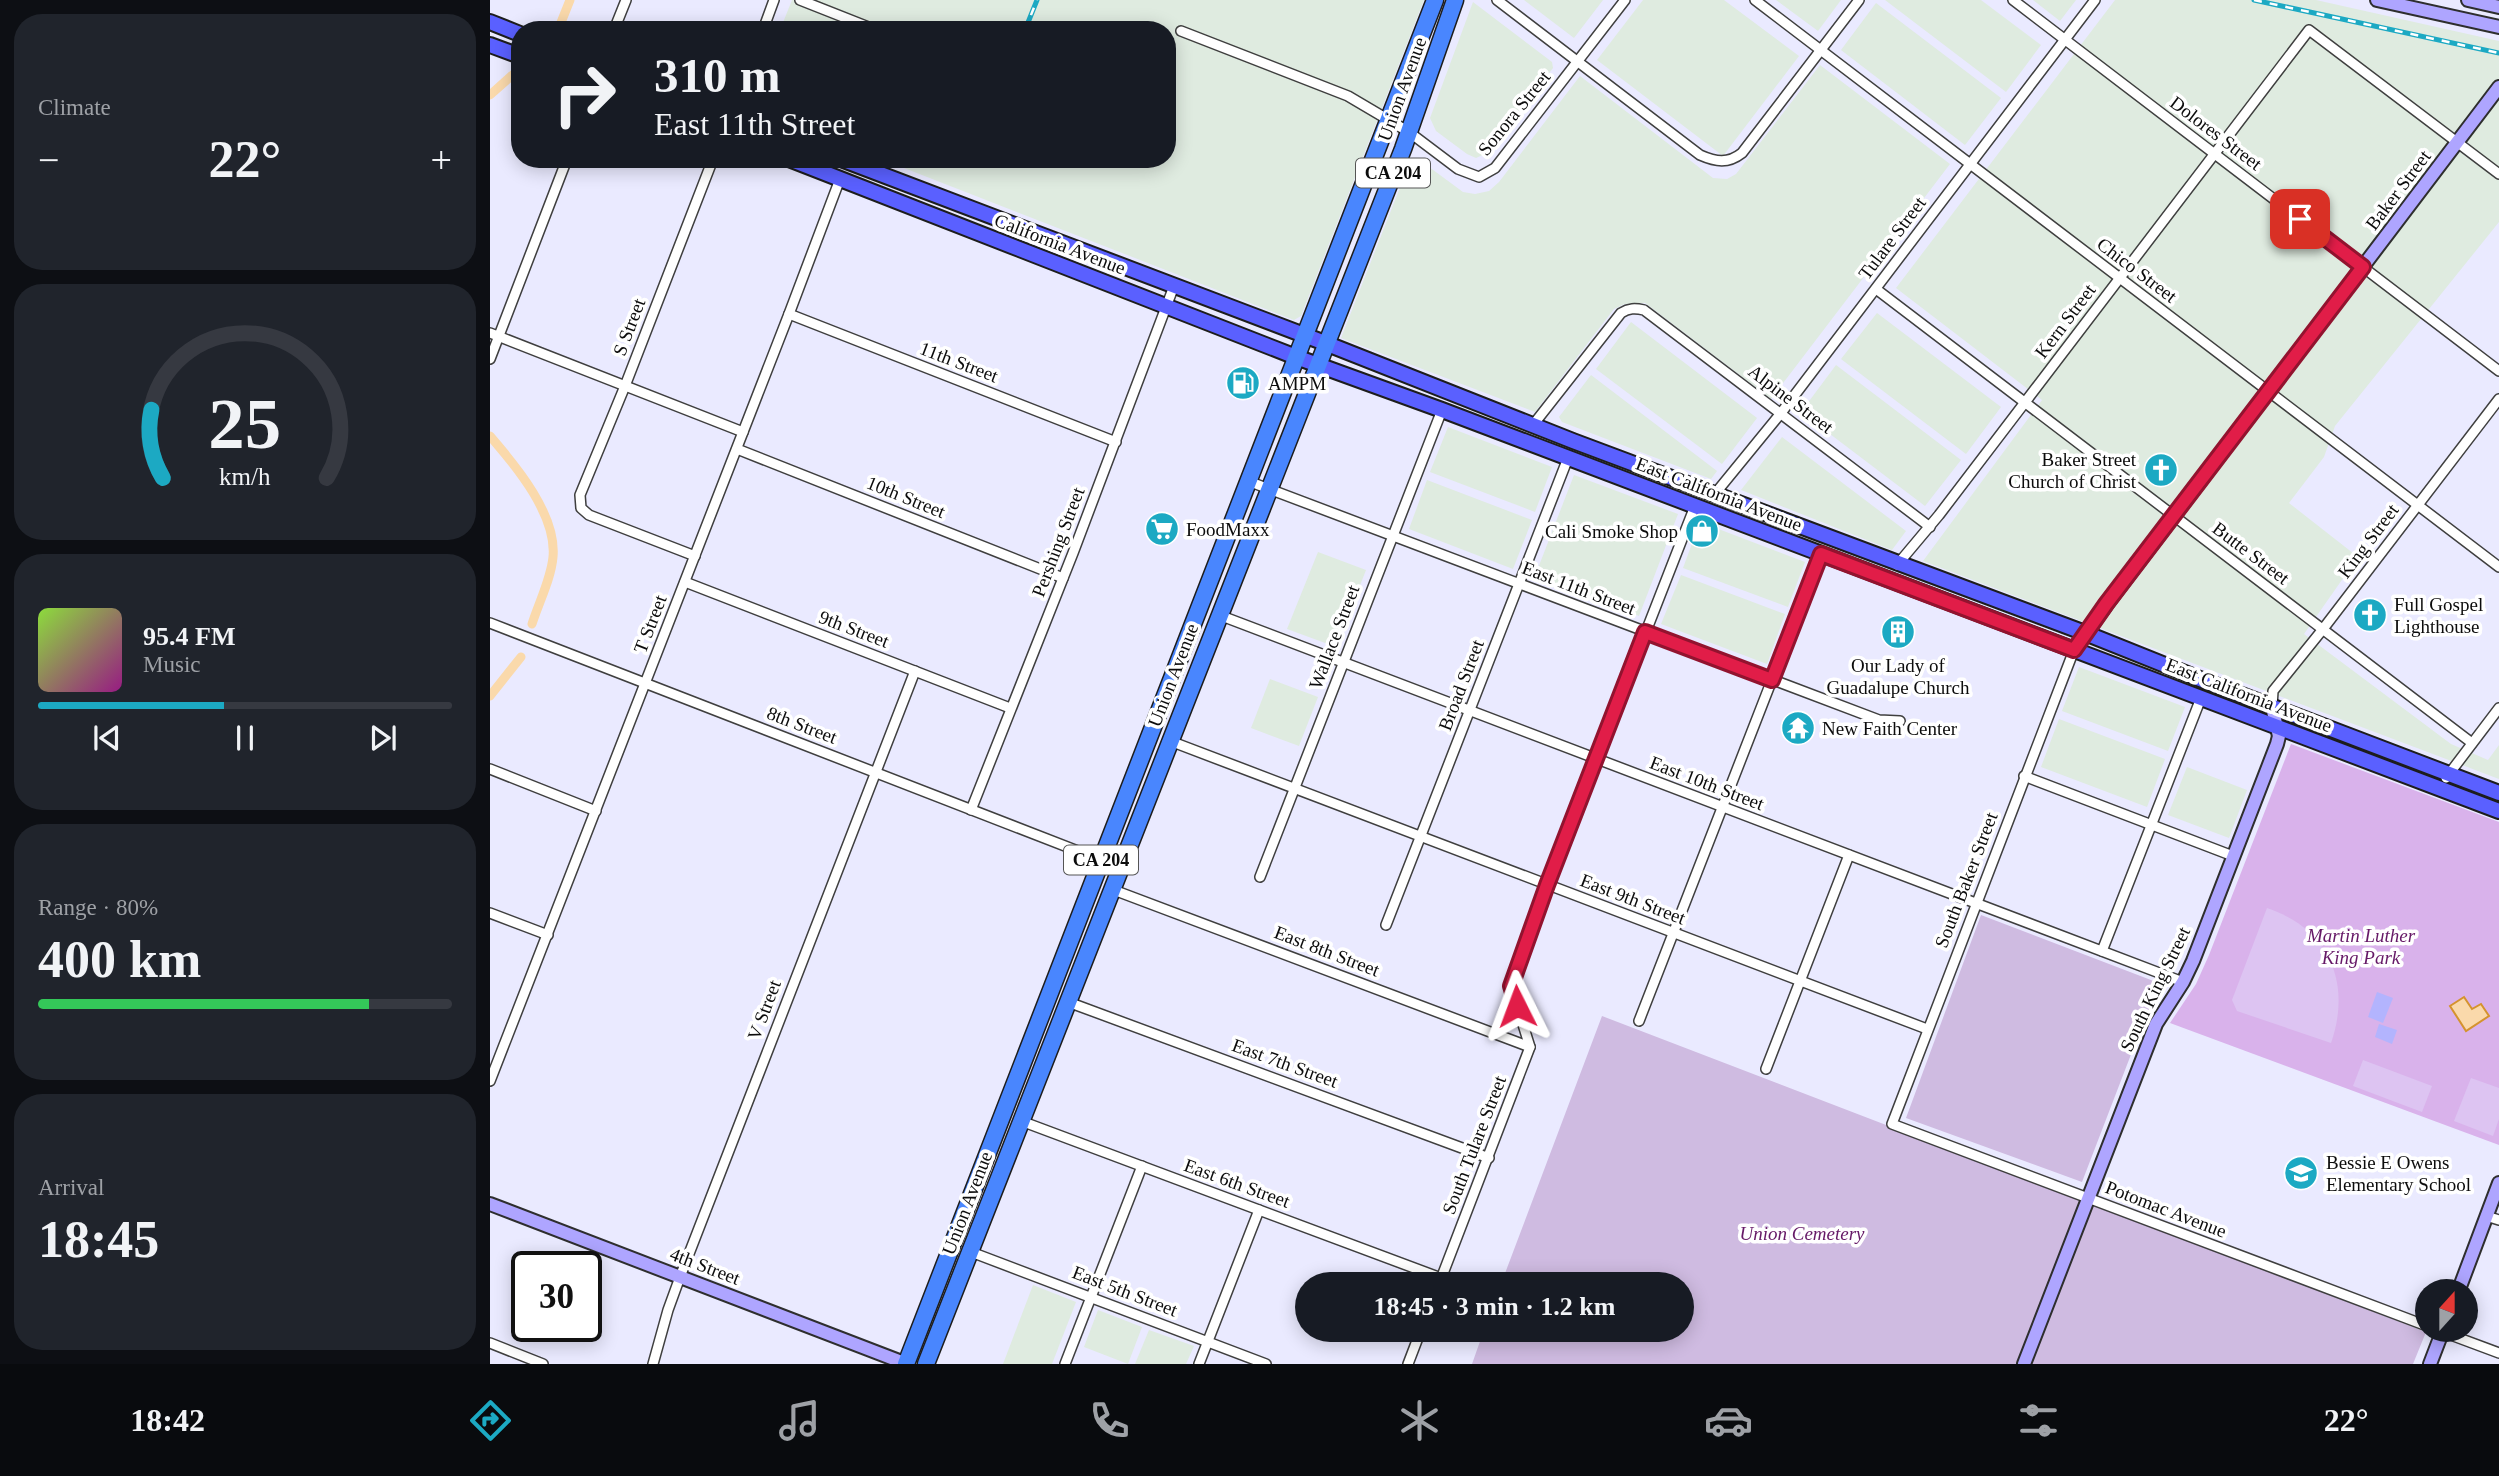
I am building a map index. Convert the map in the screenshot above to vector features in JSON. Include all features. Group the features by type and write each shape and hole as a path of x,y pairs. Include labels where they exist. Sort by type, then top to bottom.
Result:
{"highway":[{"name":"Union Avenue","path":"906,1364 1435,0"},
{"name":"Union Avenue","path":"926,1364 1409,132 1455,0"},
{"path":"1088,950 1085,931 1106,874 1101,860"}],"main road":[{"path":"490,22 511,30"},
{"path":"490,45 511,53"},
{"name":"California Avenue","path":"812,168 1317,364"},
{"name":"California Avenue","path":"864,168 1325,343"},
{"path":"840,179 846,171 873,179 887,177"},
{"path":"942,219 958,216 997,228 1004,222"},
{"name":"East California Avenue","path":"1325,343 1632,464 2085,633 2499,793"},
{"name":"East California Avenue","path":"1317,364 2499,811"},
{"path":"1472,421 1486,418 1528,432 1534,425"},
{"path":"1568,458 1572,453 1577,453 1632,464"},
{"path":"1648,488 1704,499 1714,495"},
{"path":"1821,554 1827,549 1882,559"}],"street":[{"path":"618,21 626,0"},
{"path":"766,21 774,0"},
{"path":"800,0 853,21"},
{"path":"1497,0 1700,155 1719,162 1742,153 1859,0"},
{"name":"Sonora Street","path":"1409,132 1458,169 1479,177 1495,168 1625,0"},
{"name":"Chico Street","path":"1755,0 2499,567"},
{"name":"Dolores Street","path":"2013,0 2499,371"},
{"name":"Tulare Street","path":"1714,495 1781,413 2095,0"},
{"path":"2376,0 2499,27"},
{"path":"2468,0 2499,7"},
{"path":"1181,30 1348,96 1409,132"},
{"name":"Kern Street","path":"1897,565 1930,527 2309,30 2458,143"},
{"name":"Baker Street","path":"2074,650 2499,87"},
{"path":"2458,143 2499,174"},
{"path":"490,359 494,335 563,168"},
{"name":"S Street","path":"695,556 589,515 581,508 580,495 710,168"},
{"name":"T Street","path":"490,1081 840,179"},
{"name":"Pershing Street","path":"971,810 1116,442 1174,286"},
{"name":"Butte Street","path":"1876,289 2472,743"},
{"name":"Alpine Street","path":"1534,425 1615,320 1628,309 1644,310 1930,527"},
{"name":"11th Street","path":"789,314 1116,442"},
{"path":"494,335 743,432"},
{"name":"King Street","path":"2272,706 2273,691 2499,398"},
{"name":"Wallace Street","path":"1260,877 1442,410"},
{"name":"10th Street","path":"737,449 1063,578"},
{"name":"Broad Street","path":"1387,925 1568,458"},
{"name":"East 11th Street","path":"1248,481 1879,720 1900,721"},
{"path":"1530,1047 1511,986 1547,885 1695,506"},
{"path":"1640,1021 1821,554"},
{"name":"9th Street","path":"685,582 1010,708"},
{"name":"East 10th Street","path":"1219,615 2183,982"},
{"name":"8th Street","path":"490,623 1101,860"},
{"name":"South Baker Street","path":"1892,1124 2074,650"},
{"name":"V Street","path":"653,1364 680,1277 915,671"},
{"path":"2102,951 2201,698"},
{"name":"South King Street","path":"2024,1364 2156,1024 2183,982 2277,744 2277,727 2272,706"},
{"path":"2441,789 2449,773 2499,708"},
{"name":"East 9th Street","path":"1170,741 1927,1029"},
{"path":"490,769 596,811"},
{"path":"2024,776 2233,856"},
{"path":"1766,1069 1849,855"},
{"name":"East 8th Street","path":"1111,889 1530,1047"},
{"path":"490,913 548,935"},
{"name":"East 7th Street","path":"1068,1002 1489,1158"},
{"name":"South Tulare Street","path":"1444,1272 1530,1047"},
{"name":"East 6th Street","path":"1021,1121 1417,1272"},
{"name":"Potomac Avenue","path":"1892,1124 2415,1321"},
{"path":"1065,1364 1142,1166"},
{"path":"2464,1279 2493,1218 2499,1183"},
{"name":"4th Street","path":"490,1204 906,1364"},
{"path":"1199,1364 1259,1210"},
{"name":"East 5th Street","path":"971,1252 1266,1364"},
{"path":"1408,1364 1416,1342"},
{"path":"2430,1364 2437,1342"},
{"path":"2470,1342 2499,1353"},
{"path":"490,1343 543,1364"}],"shaded area":[{"path":"792,0 1424,0 1301,316 1294,320 904,168 1176,168 1176,21 784,21"},
{"path":"1524,0 1603,0 1574,38"},
{"path":"1643,0 1724,0 1799,56 1723,156 1597,60"},
{"path":"1776,0 1841,0 1818,31"},
{"path":"1885,0 1981,0 2041,45 2006,92"},
{"path":"2033,0 2076,0 2060,21"},
{"path":"2115,0 2316,0 2499,41 2499,222 2335,426 2324,457 2289,503 2358,557 2304,634 2451,744 2488,760 2499,745 2499,779 1923,561 2042,400 1896,288"},
{"path":"1473,2 1552,62 1553,68 1489,152 1476,158 1436,131 1430,118"},
{"path":"1876,3 2001,98 1965,145 1841,50"},
{"path":"1820,65 1950,164 1771,399 1645,303 1625,304 1614,309 1535,412 1341,338 1410,162 1421,161 1463,192 1475,194 1489,191 1499,182 1580,76 1713,178 1727,179 1736,174"},
{"path":"1877,313 2001,407 1966,454 1841,359"},
{"path":"1631,322 1757,418 1722,464 1596,369"},
{"path":"1836,365 1961,460 1925,506 1801,412"},
{"path":"1591,375 1717,471 1711,479 1562,422 1559,417"},
{"path":"1448,427 1552,467 1535,512 1430,472"},
{"path":"1782,437 1906,531 1892,550 1741,490"},
{"path":"1574,475 1678,514 1639,616 1535,576"},
{"path":"1427,480 1532,520 1513,569 1409,529"},
{"path":"1700,522 1805,562 1788,607 1683,568"},
{"path":"1318,552 1366,570 1336,647 1287,629"},
{"path":"1681,575 1785,614 1767,664 1661,624"},
{"path":"2079,667 2185,707 2168,751 2062,711"},
{"path":"1270,679 1318,697 1299,746 1251,728"},
{"path":"2059,719 2165,759 2147,807 2041,767"},
{"path":"2187,767 2247,790 2229,838 2168,815"},
{"path":"2267,908 2288,917 2306,930 2320,944 2330,961 2339,1000 2331,1043 2237,1011 2232,1000"},
{"path":"2464,997 2472,1009 2481,1004 2489,1016 2466,1031 2450,1006"},
{"path":"2363,1060 2432,1086 2422,1112 2353,1086"},
{"path":"2471,1078 2499,1088 2499,1119 2493,1136 2454,1121"},
{"path":"1033,1285 1076,1302 1052,1364 1003,1364"},
{"path":"1098,1310 1142,1327 1128,1364 1084,1347"},
{"path":"1149,1330 1194,1346 1186,1364 1135,1364"}],"green space":[{"name":"Martin Luther King Park","path":"2291,744 2499,822 2499,1145 2170,1023 2196,984 2209,955"},
{"path":"1981,915 2164,985 2145,1018 2082,1182 1906,1118"},
{"name":"Union Cemetery","path":"1602,1016 2415,1328 2415,1342 2422,1342 2413,1364 1472,1364 1480,1342 1694,1342 1694,1272 1506,1272"}],"sand":[{"path":"2377,992 2393,998 2383,1023 2368,1017"},
{"path":"2379,1024 2397,1030 2392,1044 2375,1037"}],"waterway":[{"path":"562,21 570,0"},
{"path":"490,95 511,76"},
{"path":"490,436 533,492 542,508 553,541 550,574 532,624"},
{"path":"490,696 521,657"}],"railway":[{"path":"1029,21 1037,0"},
{"path":"2254,0 2499,53"}],"place":[{"name":"AMPM","path":"1243,383"},
{"name":"Baker Street Church of Christ","path":"2161,470"},
{"name":"FoodMaxx","path":"1162,529"},
{"name":"Cali Smoke Shop","path":"1702,531"},
{"name":"Full Gospel Lighthouse","path":"2370,615"},
{"name":"Our Lady of Guadalupe Church","path":"1898,632"},
{"name":"New Faith Center","path":"1798,728"},
{"name":"Bessie E Owens Elementary School","path":"2301,1173"}],"route":[{"path":"1517,1006 1511,986 1645,632 1772,680 1821,554 2074,650 2106,604 2363,267 2300,219"}]}
